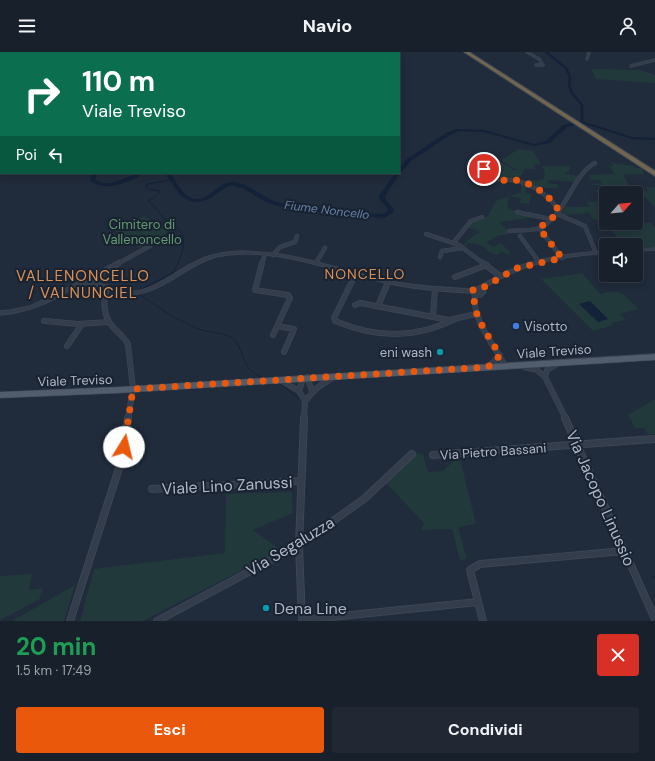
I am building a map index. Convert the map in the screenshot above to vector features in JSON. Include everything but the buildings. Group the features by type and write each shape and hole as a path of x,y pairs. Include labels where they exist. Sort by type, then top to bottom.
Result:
{"highway":[{"path":"466,52 655,170"},
{"path":"470,52 655,174"}],"main road":[{"name":"Viale Treviso","path":"0,395 133,389 305,377 505,366 540,368 562,363 655,357"}],"street":[{"path":"527,52 539,59 543,65 536,66"},
{"path":"587,59 589,52"},
{"path":"631,66 655,60"},
{"path":"510,231 539,228 550,220 558,213 567,201 589,166 595,163"},
{"path":"0,313 23,311 39,305 80,283 87,282 120,292 135,294 152,288 198,262 228,253 273,255 316,263 388,282 482,294 483,292 479,290 500,276 517,268 539,262 596,252 585,226 558,213 551,200 537,189 519,181 500,179 484,169"},
{"path":"518,212 550,220"},
{"path":"454,242 471,221 482,216"},
{"path":"539,228 562,258"},
{"path":"426,234 454,242 500,276"},
{"path":"273,255 280,247 295,242 297,236"},
{"path":"520,236 539,262"},
{"path":"87,282 93,277 150,246"},
{"path":"316,263 325,248"},
{"path":"440,257 442,251 464,248"},
{"path":"643,250 655,249"},
{"path":"265,254 255,290 288,295 290,298 272,335"},
{"path":"455,277 487,265"},
{"path":"356,273 334,318 335,320 351,326 387,333 417,333 476,314"},
{"path":"378,306 388,282"},
{"path":"70,621 121,462 133,389 128,344 126,339 109,322 106,310 107,287"},
{"path":"433,317 435,289"},
{"path":"474,293 476,314 505,366"},
{"path":"355,305 360,303 454,320"},
{"path":"44,321 82,324 109,322"},
{"path":"67,346 82,324"},
{"path":"277,326 294,329 284,352"},
{"path":"488,367 500,355"},
{"path":"545,375 549,368 562,363"},
{"name":"Via Jacopo Linussio","path":"540,368 545,375 578,444 655,619"},
{"path":"279,379 299,391 305,401 312,391 320,384 336,376"},
{"path":"305,377 312,391"},
{"path":"299,391 305,377"},
{"name":"Viale Lino Zanussi","path":"302,621 299,545 305,401"},
{"name":"Via Pietro Bassani","path":"433,455 655,439"},
{"name":"Via Segaluzza","path":"157,621 299,545 364,499 412,454"},
{"name":"Viale Lino Zanussi","path":"152,489 301,481"},
{"path":"483,621 470,570 475,566 480,564 624,551"},
{"path":"302,621 478,602"}],"green space":[{"path":"591,69 641,70 655,75 655,83 596,79"},
{"path":"519,149 533,151 541,164 534,164 535,169 515,169 501,160"},
{"path":"500,161 514,170 525,169 520,178 503,180 486,168"},
{"path":"611,163 635,166 634,168 642,168 644,174 623,174 629,186 590,184 602,183 600,180 591,180 589,175 615,174 609,166 614,166"},
{"path":"542,166 570,166 569,172 565,172 566,174 580,176 576,182 548,180 549,184 557,184 559,188 536,188 527,185 525,193 532,194 529,204 520,203 521,198 510,196 521,192 521,182 517,181 543,180 545,173"},
{"path":"485,170 502,181 486,186 469,179"},
{"path":"646,187 655,187 655,207 645,197 643,197 643,191 648,191"},
{"path":"509,196 507,207 518,213 536,217 499,222 507,230 507,235 499,235 486,242 493,247 501,243 511,253 507,255 502,251 497,255 487,251 488,250 481,245 468,243 465,246 463,245 480,232 468,227 472,221 488,216 496,201"},
{"path":"599,201 599,220 594,220 589,213 563,215 560,213 565,207 590,207 587,202"},
{"name":"Cimitero di Vallenoncello","path":"144,216 169,232 142,247 139,247 115,231"},
{"path":"643,223 652,223 655,228 655,247 643,248 643,238 617,238 611,230 643,230"},
{"path":"582,273 600,294 618,292 626,296 639,309 620,314 625,320 612,323 614,325 593,331 541,279"},
{"path":"655,399 655,434 648,434 644,428 635,428 628,415"},
{"path":"415,453 423,454 428,472 443,471 453,461 460,459 476,524 458,527 467,559 460,560 452,529 421,530 424,523 386,483"},
{"path":"292,492 293,513 253,530 281,550 143,621 80,621 94,569 225,553 226,494"},
{"path":"32,574 29,590 43,588 39,600 0,620 0,576"},
{"path":"75,585 64,621 12,621"}],"water":[{"path":"590,301 608,319 598,322 579,304"}],"waterway":[{"path":"546,52 566,68 570,77 569,85 572,93 582,105 582,122"},
{"name":"Fiume Noncello","path":"400,171 409,160 448,134 459,130 484,131 534,145 548,142 565,126 582,122 632,138 655,139"},
{"name":"Fiume Noncello","path":"94,174 93,181 104,185 124,181 139,174"},
{"name":"Fiume Noncello","path":"169,174 182,194 193,200 208,198 225,186 232,184 245,188 267,201 285,206 377,216 384,216 391,212 391,209 383,200 382,196 397,174"},
{"path":"138,291 174,272 183,248 184,242 180,231 175,225 163,217 148,201 155,197 160,191 148,189 146,186 147,184 171,180"},
{"path":"140,295 191,326 232,338 239,347 246,364 255,374 263,378"},
{"path":"280,384 300,399"}],"place":[{"name":"Visotto","path":"516,326"},
{"name":"eni wash","path":"440,352"},
{"name":"Dena Line","path":"266,608"}],"district":[{"name":"NONCELLO","path":"365,274"},
{"name":"VALLENONCELLO / VALNUNCIEL","path":"83,284"}],"route":[{"path":"124,447 133,389 307,377 488,367 500,355 476,314 474,299 475,295 473,294 473,290 479,290 482,286 517,268 562,258 539,228 559,211 551,200 545,194 532,186 518,180 500,179 484,169"}]}
